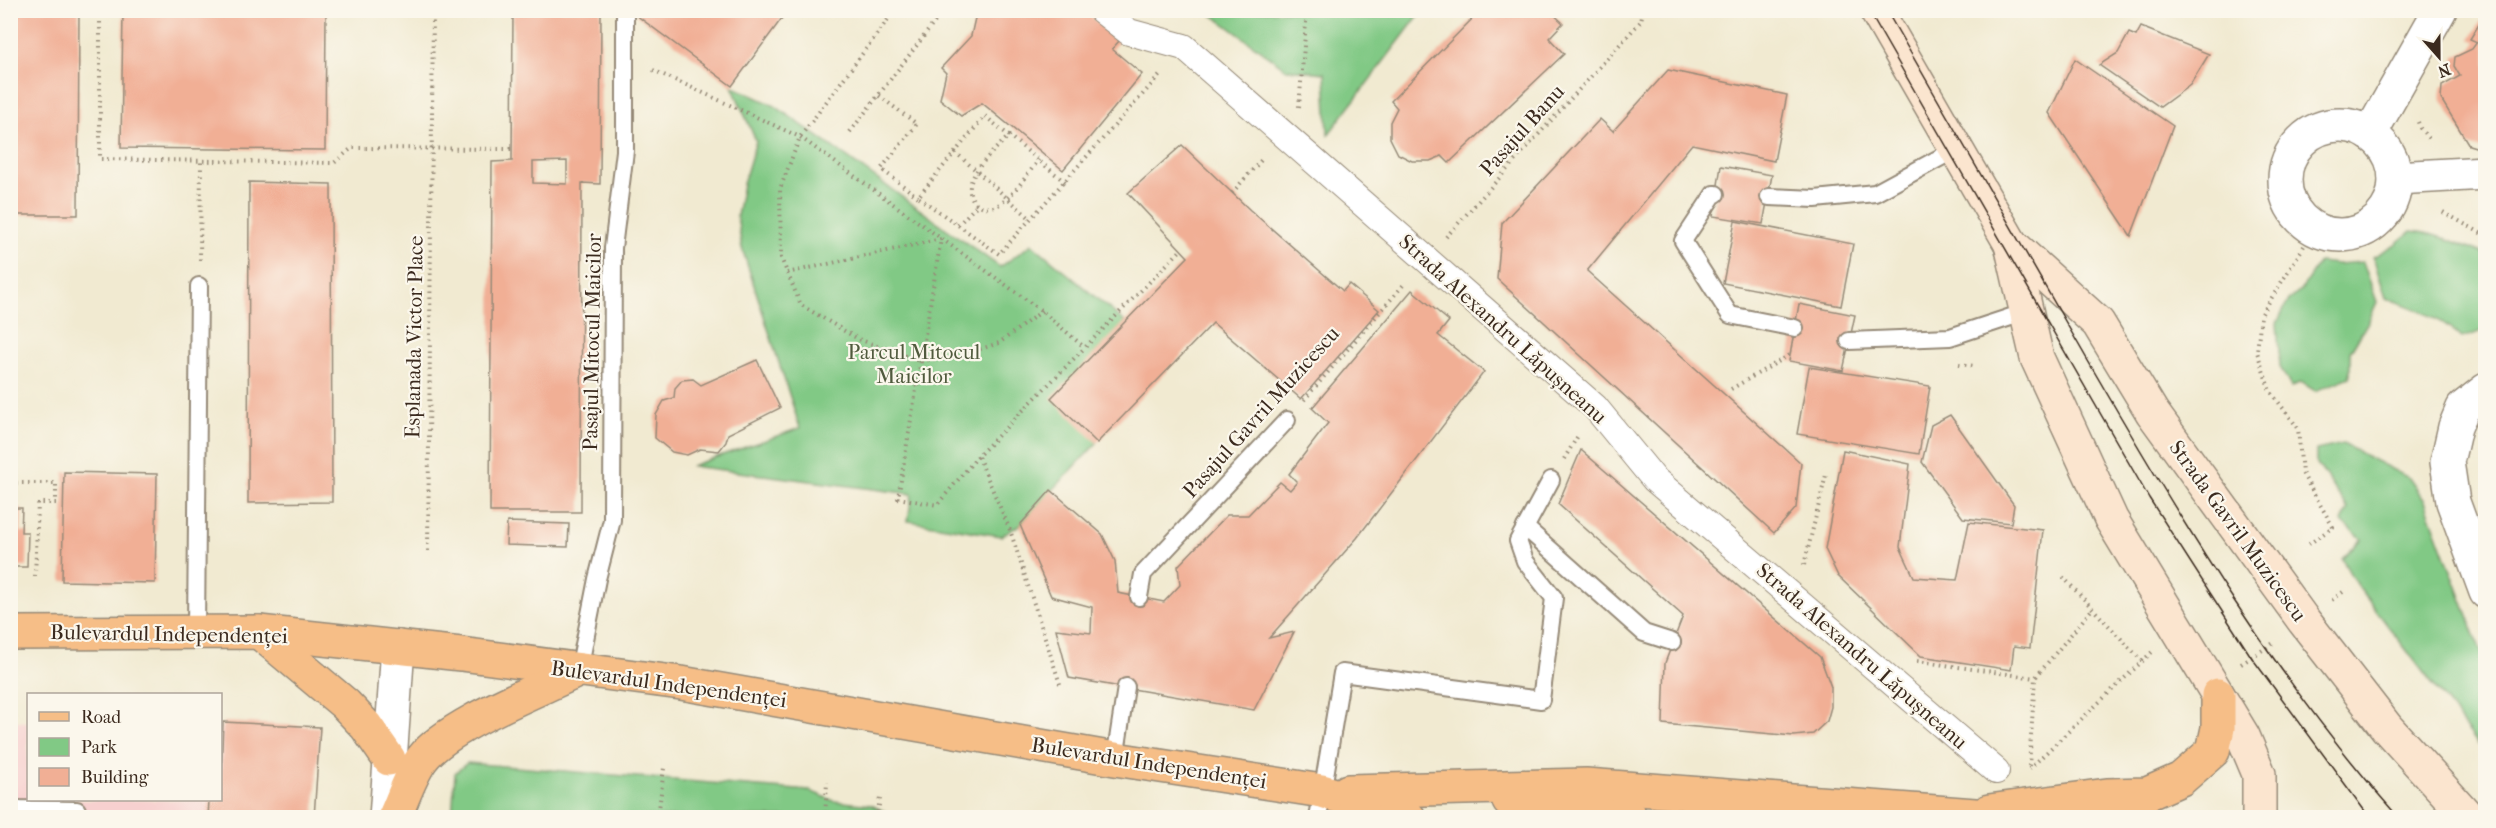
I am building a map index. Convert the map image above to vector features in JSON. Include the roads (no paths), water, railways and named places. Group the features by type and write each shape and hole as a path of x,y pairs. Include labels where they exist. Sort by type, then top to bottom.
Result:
{"main road":[{"name":"Strada Gavril Muzicescu","path":"1876,10 2011,244 2037,358 2111,519 2243,736 2259,774 2259,818"},
{"name":"Strada Gavril Muzicescu","path":"2011,244 2098,323 2152,412 2304,621 2387,728 2469,818"},
{"name":"Bulevardul Independenței","path":"10,633 259,632 681,683 1115,759 1335,807 1409,818"},
{"path":"259,632 345,704 366,726 389,759"},
{"path":"394,818 421,760 439,741 470,723 579,670"},
{"path":"1968,814 2107,795 2147,794 2181,779 2213,751 2218,728 2215,689"},
{"path":"1437,788 1586,785 2014,818"},
{"name":"Bulevardul Independenței","path":"1335,807 1437,788"},
{"path":"1437,788 1578,813 1631,818"}],"street":[{"name":"Strada Alexandru Lăpușneanu","path":"1101,10 1129,32 1184,47 1595,407 1654,479 1996,771"},
{"path":"2370,134 2440,10"},
{"path":"2335,125 2353,126 2370,134 2388,153 2395,178 2392,196 2384,213 2371,226 2354,233 2336,235 2318,231 2303,221 2291,207 2286,190 2285,171 2291,154 2302,140 2317,130 2335,125"},
{"path":"2395,178 2486,173"},
{"path":"2486,390 2463,408 2455,427 2447,462 2453,502 2486,592"},
{"path":"386,818 398,647"}],"lane":[{"name":"Pasajul Mitocul Maicilor","path":"579,670 597,579 612,520 613,248 625,151 625,10"},
{"path":"1768,197 1815,199 1875,193 1956,149"},
{"path":"1716,194 1683,240 1730,315 1795,328"},
{"path":"196,632 199,286"},
{"path":"1849,341 1950,337 2026,312"},
{"name":"Pasajul Gavril Muzicescu","path":"1139,597 1143,574 1287,420"},
{"path":"1335,807 1342,673 1541,700 1554,598 1525,561 1518,541 1551,480"},
{"path":"1525,527 1644,633 1672,642"},
{"path":"1115,759 1126,687"},
{"path":"10,809 76,810 76,818"}],"tram line":[{"path":"1868,10 2149,498 2252,658 2370,818"},
{"path":"1886,10 2095,373 2199,546 2274,659 2355,766 2399,818"}],"park label":[{"name":"Parcul Mitocul Maicilor","path":"914,364"}]}
